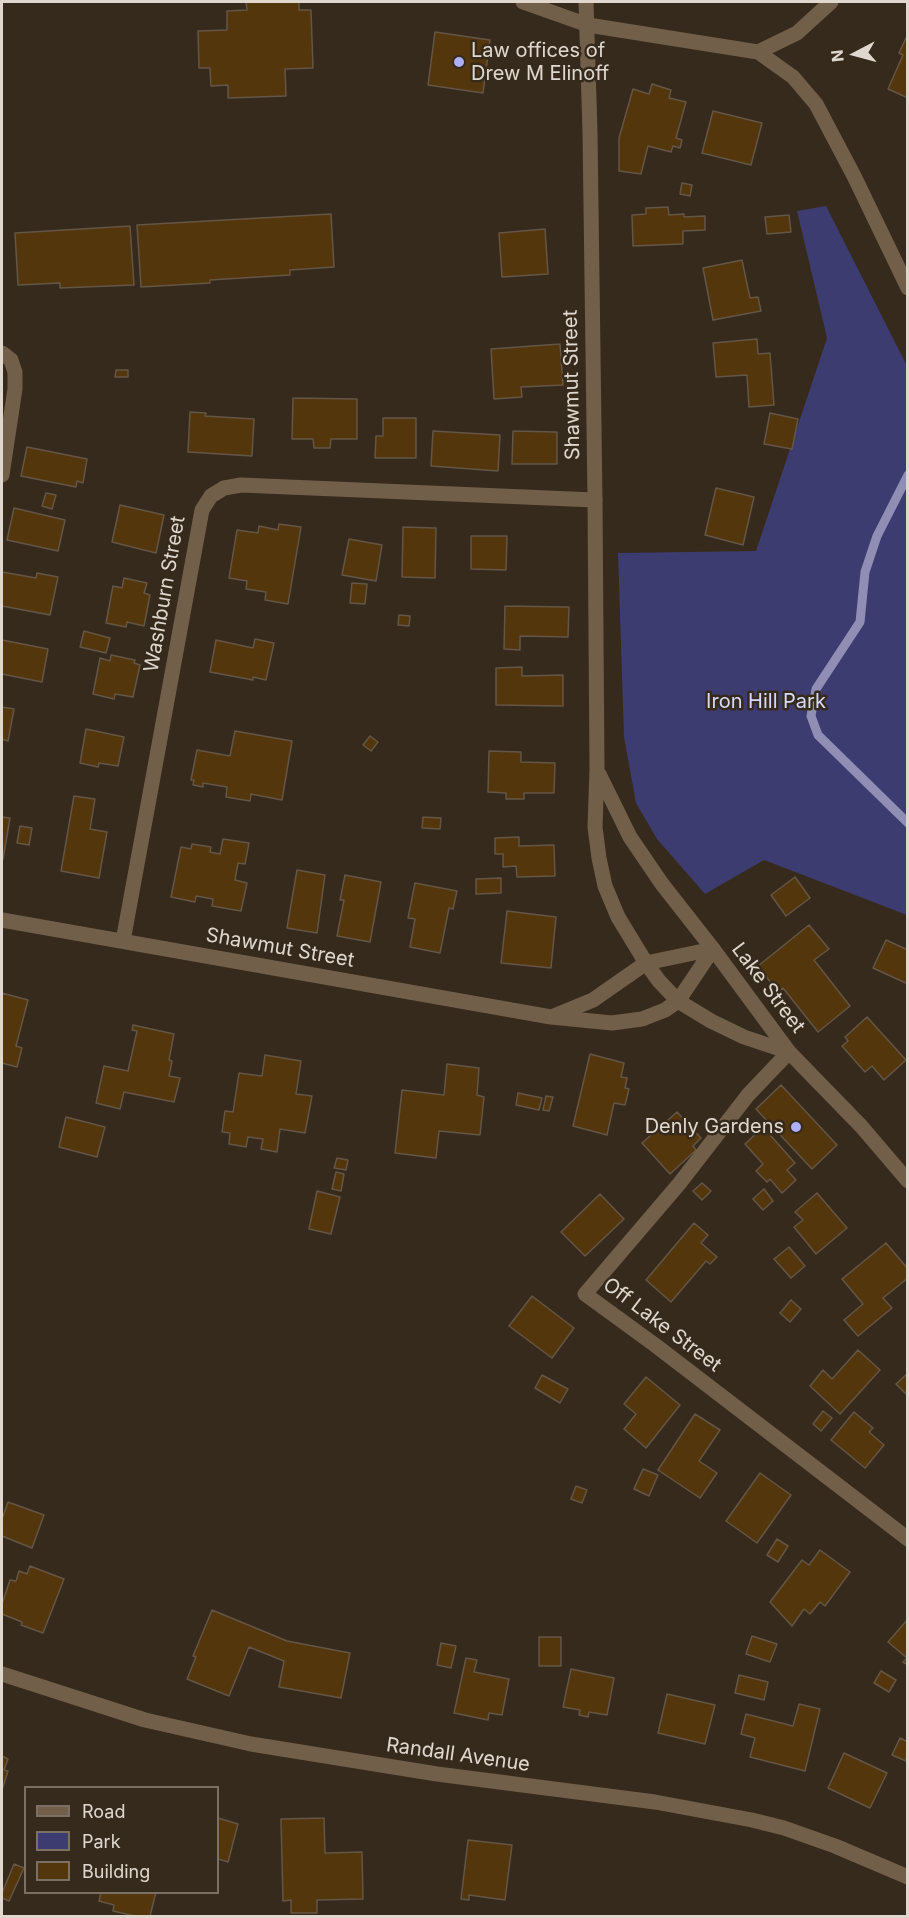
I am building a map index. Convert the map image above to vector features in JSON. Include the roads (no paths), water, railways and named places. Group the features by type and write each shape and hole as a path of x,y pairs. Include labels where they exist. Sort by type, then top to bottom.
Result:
{"street":[{"path":"523,2 588,25 758,52 793,77 816,104 908,288"},
{"name":"Shawmut Street","path":"586,2 595,500 597,769 595,827 605,886 618,918 659,981"},
{"path":"758,52 797,33 831,2"},
{"path":"2,475 15,389 15,372 6,356"},
{"name":"Washburn Street","path":"123,941 202,510 211,496 224,488 241,485 595,500"},
{"name":"Shawmut Street","path":"2,920 551,1017 612,1023 642,1019 665,1011 678,1001 713,949 662,884 630,837 597,769"},
{"path":"551,1017 593,1000 646,963 713,949"},
{"name":"Lake Street","path":"713,949 789,1052 861,1126 908,1181"},
{"name":"Lake Street","path":"659,981 678,1001 711,1021 744,1037 789,1052"},
{"name":"Off Lake Street","path":"789,1052 748,1095 679,1184 585,1294 908,1539"},
{"name":"Randall Avenue","path":"2,1674 145,1720 251,1744 437,1774 648,1801 752,1820 784,1828 835,1846 908,1877"}],"waterway":[{"path":"908,475 877,536 865,572 860,622 816,689 811,716 818,735 908,823"}],"place":[{"name":"Law offices of Drew M Elinoff","path":"459,62"},
{"name":"Denly Gardens","path":"796,1127"}],"park label":[{"name":"Iron Hill Park","path":"766,702"}]}
